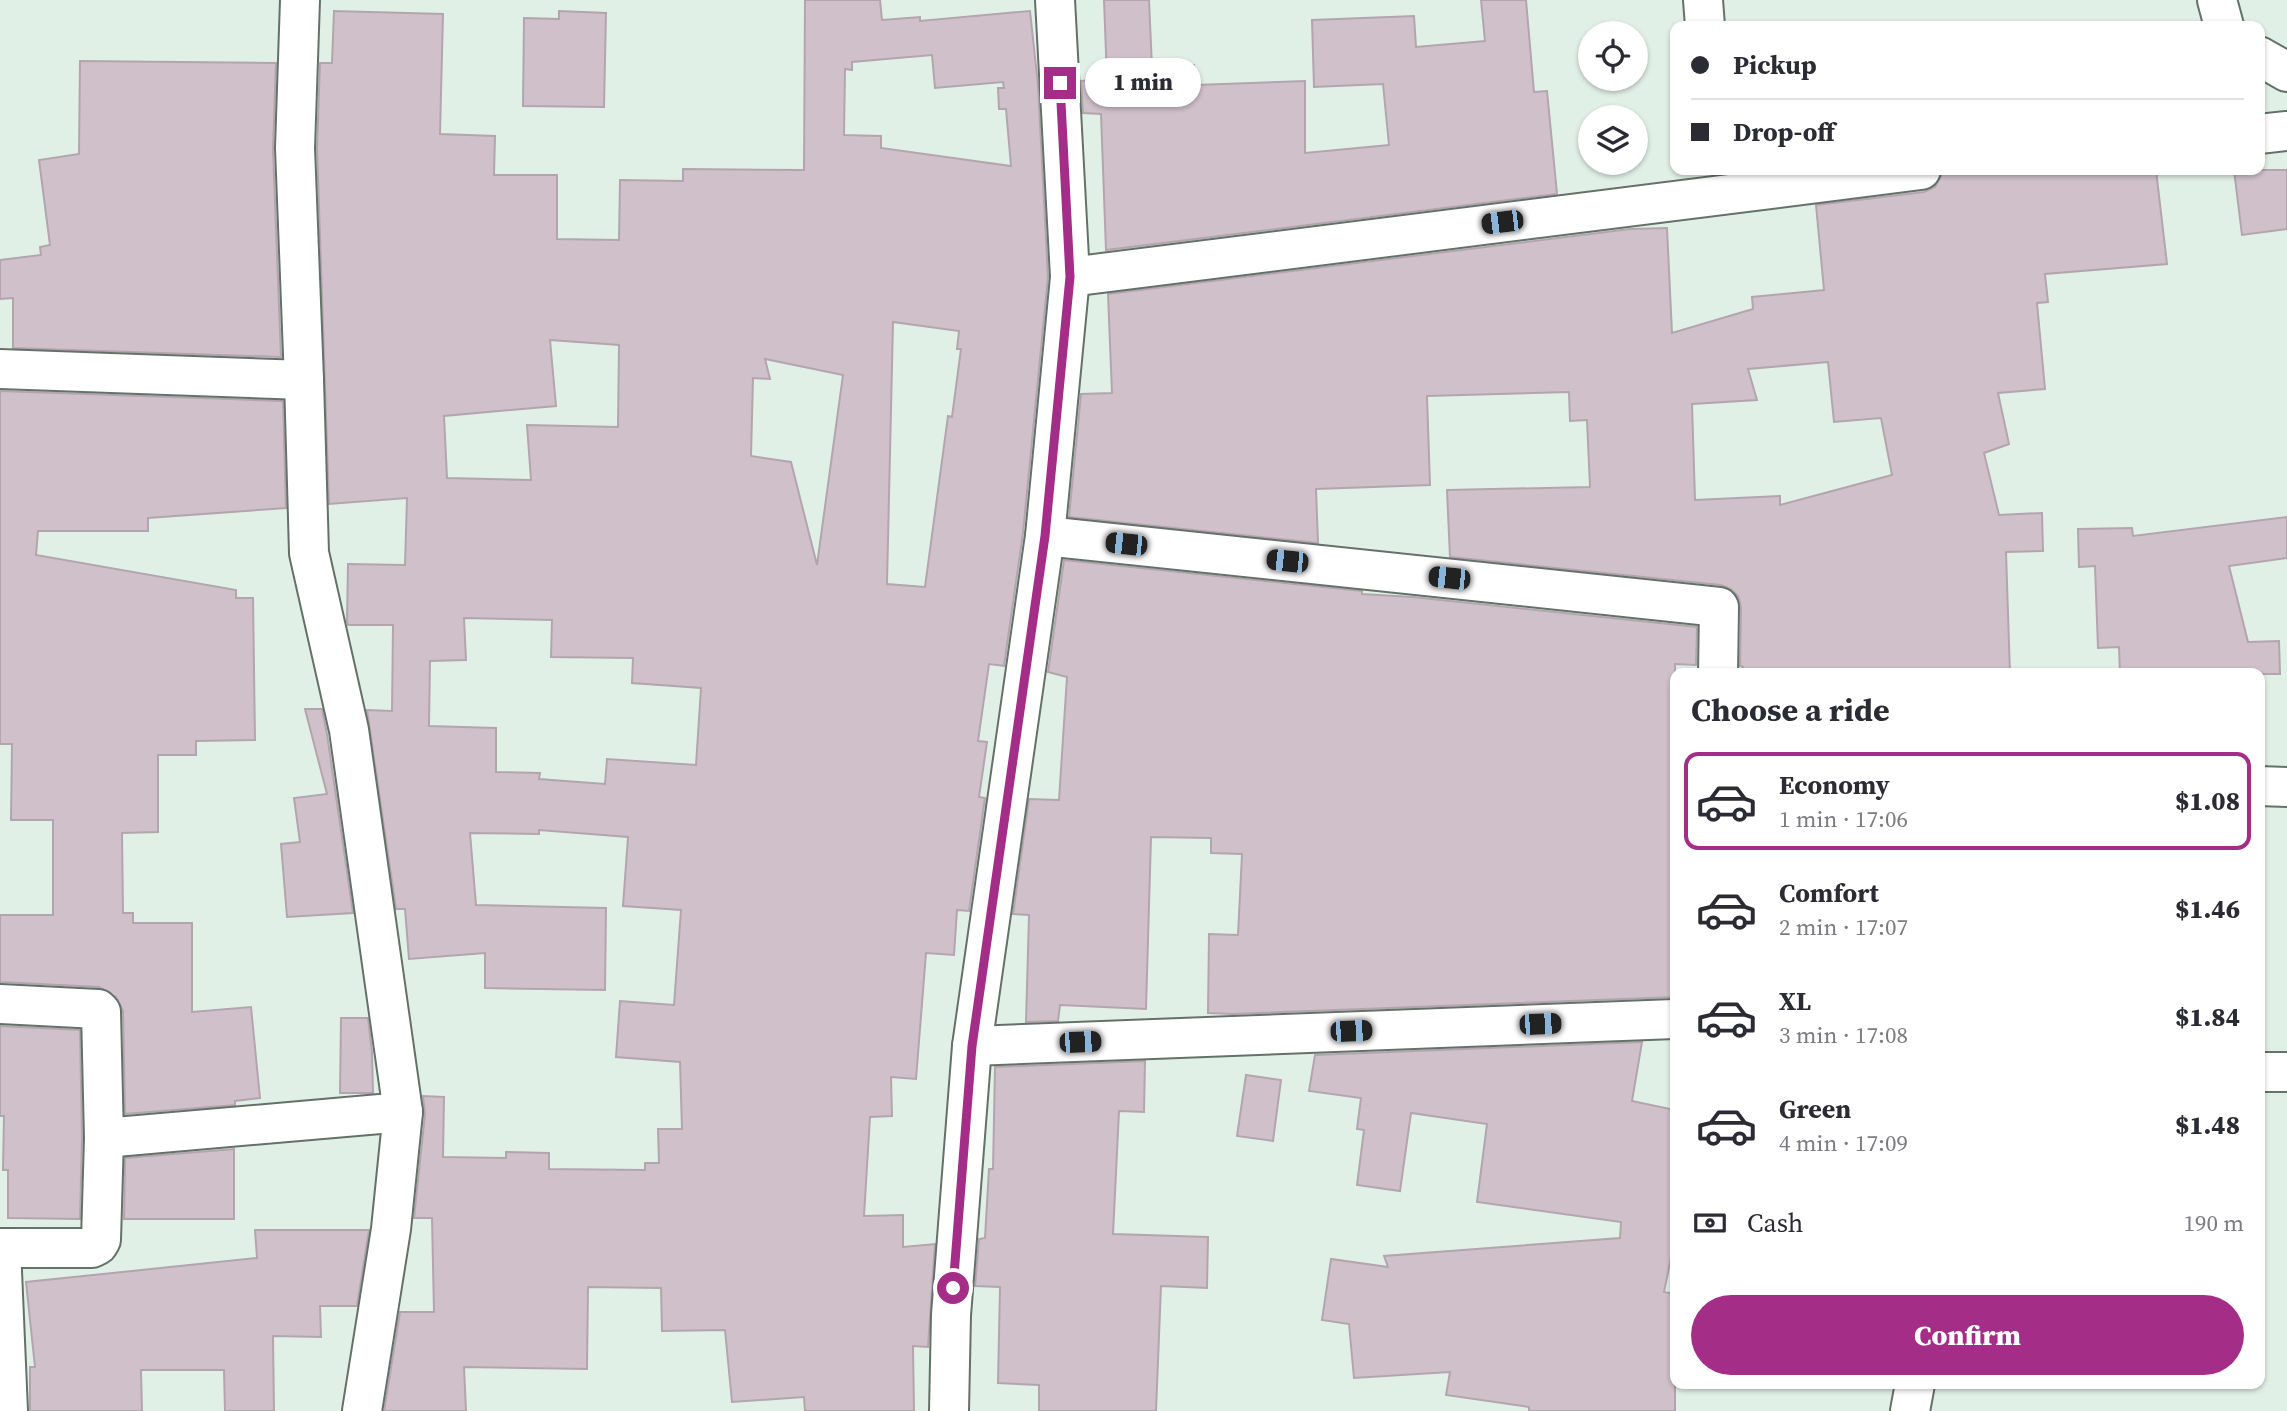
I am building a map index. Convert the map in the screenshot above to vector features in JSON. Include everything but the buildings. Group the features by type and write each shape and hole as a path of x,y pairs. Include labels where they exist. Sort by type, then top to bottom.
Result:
{"street":[{"path":"300,0 295,148 309,553 349,730 403,1112 391,1229 362,1411"},
{"path":"949,1411 951,1315 972,1046 1045,536 1070,277 1055,0"},
{"path":"1703,0 1705,21"},
{"path":"2217,0 2223,21"},
{"path":"2265,59 2287,72"},
{"path":"2265,133 2287,131"},
{"path":"1070,277 1717,182 1836,175"},
{"path":"0,369 304,380"},
{"path":"1045,536 1719,607 1718,668"},
{"path":"2265,786 2287,787"},
{"path":"0,1004 98,1009 101,1012 104,1138 102,1240 98,1245 92,1248 0,1248 8,1411"},
{"path":"972,1046 1670,1019"},
{"path":"2265,1072 2287,1072"},
{"path":"104,1138 403,1112"},
{"path":"1910,1411 1914,1389"}],"route":[{"path":"953,1288 972,1046 1045,536 1070,277 1060,83"}]}
